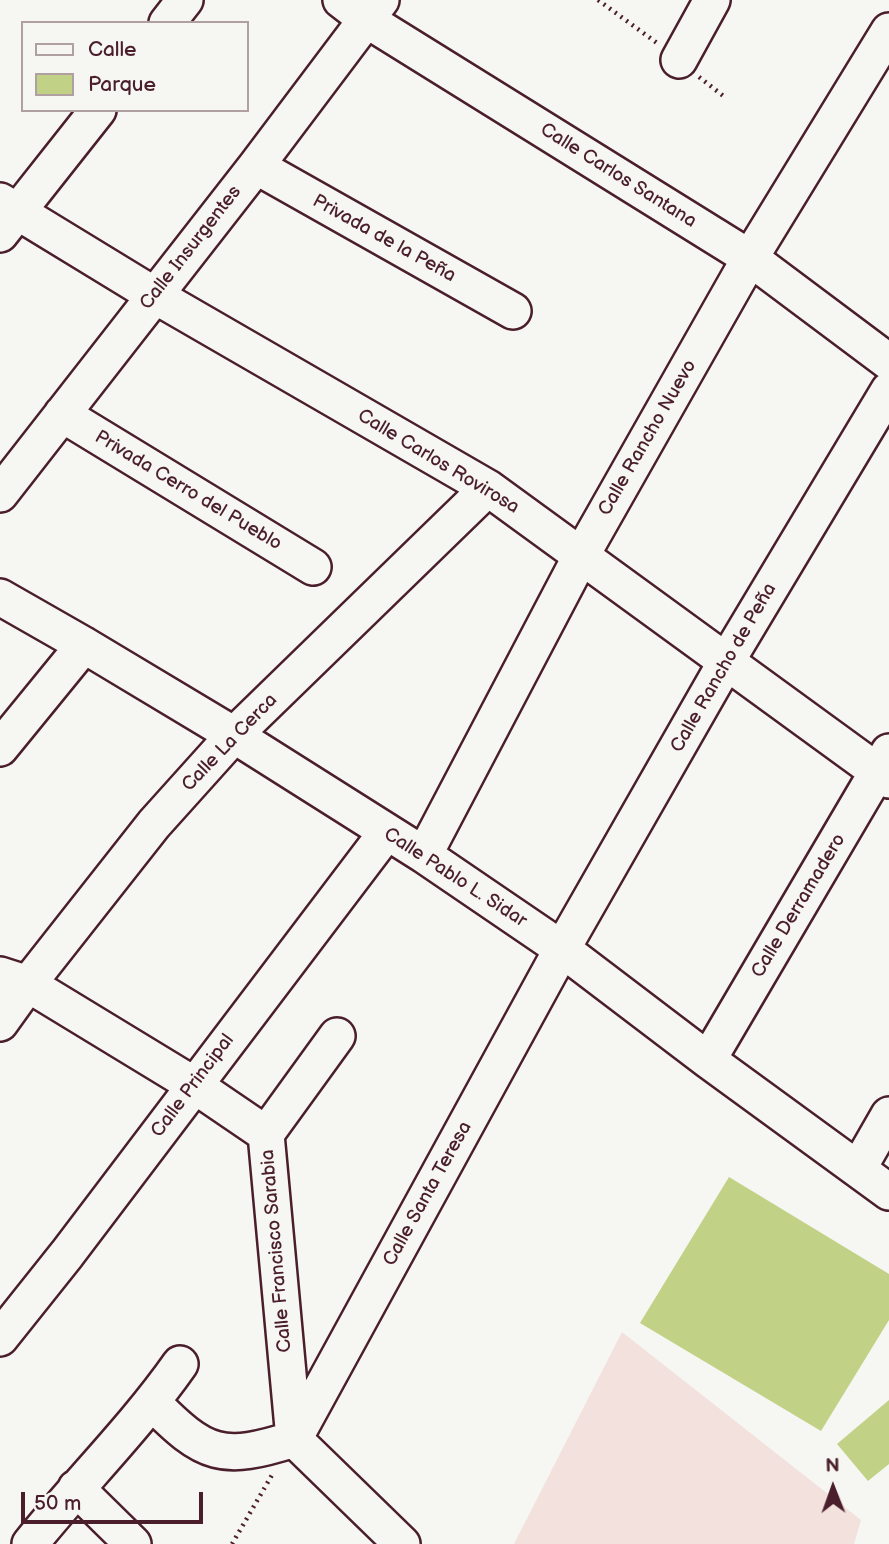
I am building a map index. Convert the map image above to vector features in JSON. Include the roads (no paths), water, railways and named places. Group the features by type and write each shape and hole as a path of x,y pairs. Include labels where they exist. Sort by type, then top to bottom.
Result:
{"street":[{"path":"169,21 185,0"},
{"path":"679,60 712,0"},
{"name":"Calle Insurgentes","path":"0,494 256,166 363,7"},
{"name":"Calle Carlos Santana","path":"363,7 750,258 889,362"},
{"name":"Calle Rancho Nuevo","path":"424,855 581,556 750,258 889,31"},
{"path":"5,216 95,112"},
{"name":"Privada de la Peña","path":"256,166 513,311"},
{"name":"Calle Carlos Rovirosa","path":"5,216 154,295 488,488 726,662 885,768"},
{"name":"Calle Rancho de Peña","path":"562,948 726,662 889,390"},
{"name":"Privada Cerro del Pueblo","path":"62,414 313,567"},
{"name":"Calle La Cerca","path":"0,1023 14,979 234,735 488,488"},
{"name":"Calle Pablo L. Sidar","path":"0,597 234,735 424,855 562,948 708,1060 889,1192"},
{"path":"0,748 84,645"},
{"name":"Calle Derramadero","path":"708,1060 885,768"},
{"name":"Calle Principal","path":"0,1338 67,1254 386,833"},
{"name":"Calle Santa Teresa","path":"294,1439 562,948"},
{"name":"Calle Francisco Sarabia","path":"14,979 194,1085 266,1134 294,1439"},
{"path":"266,1134 337,1036"},
{"path":"858,1169 889,1115"},
{"path":"30,1544 152,1402 180,1364"},
{"path":"152,1402 197,1443 225,1452 256,1451 294,1439 402,1544"},
{"path":"76,1488 133,1544"}]}
